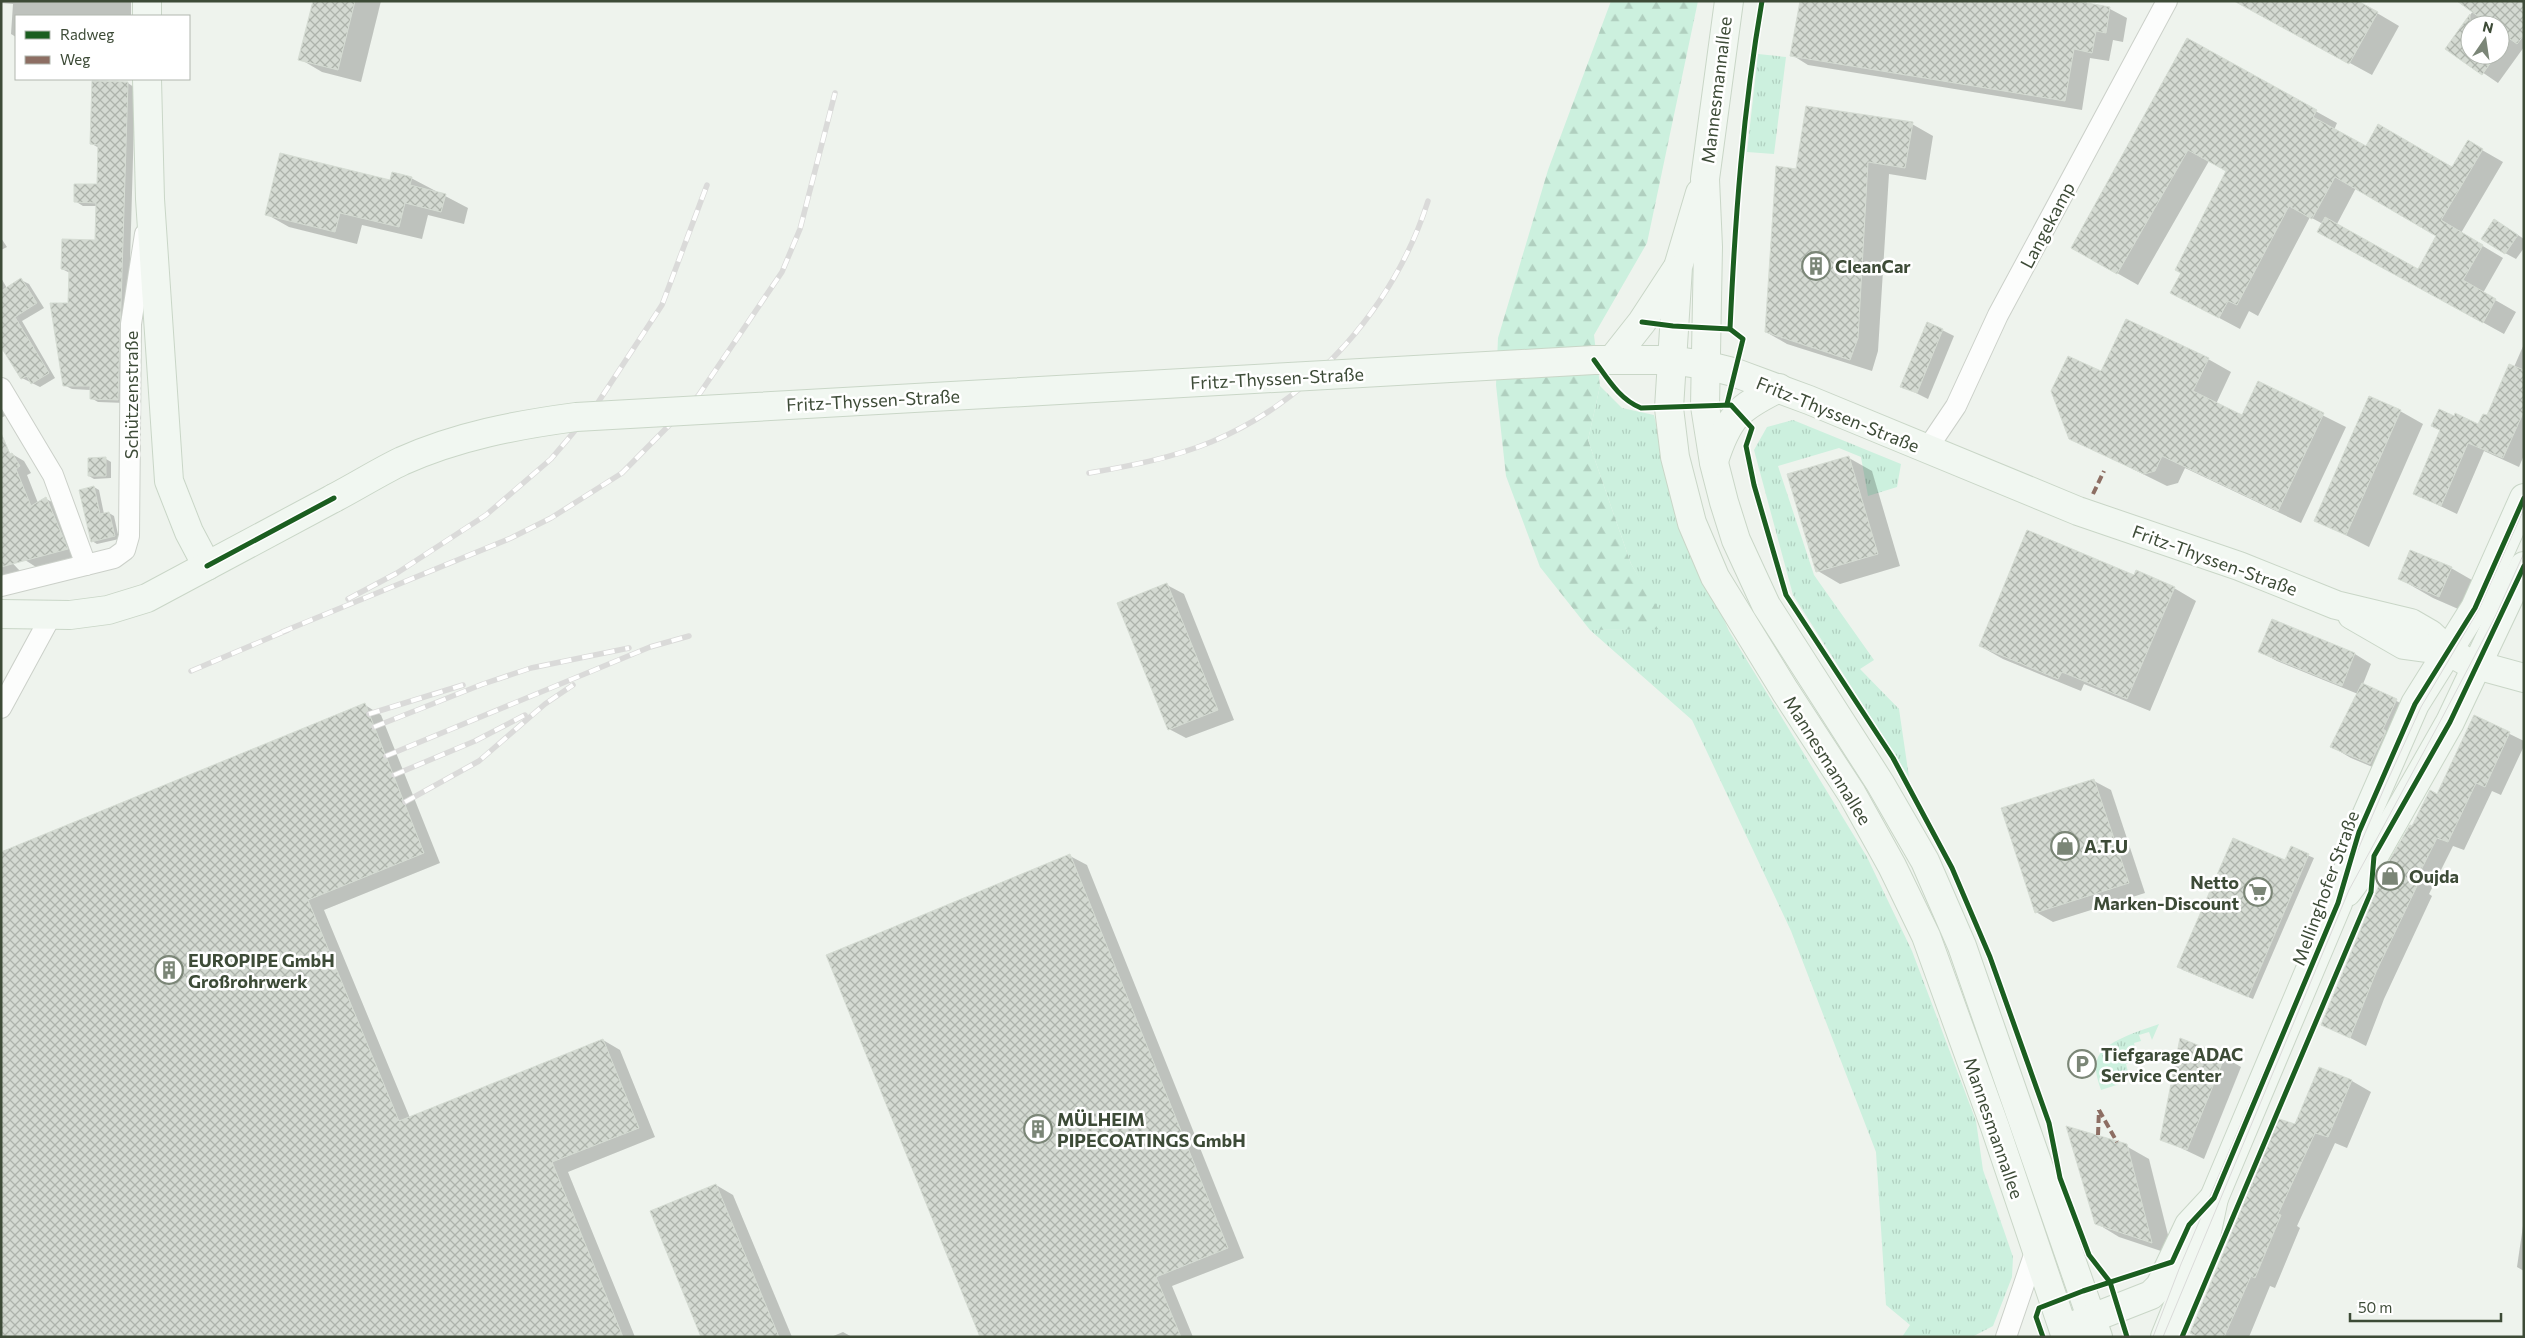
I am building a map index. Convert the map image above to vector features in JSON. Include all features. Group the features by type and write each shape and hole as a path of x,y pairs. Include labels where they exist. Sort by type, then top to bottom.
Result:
{"street":[{"path":"147,1 147,15"},
{"name":"Mannesmannallee","path":"1729,1 1724,23 1705,179 1708,247 1705,417 1714,463 1736,540 1766,605 1880,783 1925,861 1962,946 2095,1327"},
{"name":"Langekamp","path":"1926,449 1956,406 1998,315 2167,1"},
{"name":"Schützenstraße","path":"147,80 150,200 169,481 189,532 207,566"},
{"name":"Mannesmannallee","path":"1705,179 1678,267 1670,360 1671,432 1675,457 1696,532 1715,577 1785,691 1852,794 1892,866 1926,936 2036,1252 2060,1335"},
{"name":"Schützenstraße","path":"1,586 114,558 125,550 130,536 131,324 150,200"},
{"path":"1603,360 1642,322 1678,267"},
{"name":"Fritz-Thyssen-Straße","path":"1,614 51,616 108,610 147,598 402,462 450,442 512,426 576,417 1603,360 1670,360 1705,365 1779,388 2078,512 2239,566 2336,605 2411,623 2430,634 2450,653 2477,666 2524,678"},
{"path":"1,388 53,475 86,565"},
{"path":"1714,463 1721,439 1738,411 1779,388"},
{"name":"Mellinghofer Straße","path":"2165,1337 2206,1236 2214,1198 2338,903 2359,832 2415,704 2450,653 2485,588 2524,498"},
{"name":"Mellinghofer Straße","path":"2338,903 2374,856 2450,722 2524,566"},
{"path":"1,708 51,616"},
{"path":"2374,856 2376,838 2390,795 2449,686 2450,653"},
{"name":"Mellinghofer Straße","path":"2060,1335 2095,1327 2151,1294 2160,1286 2189,1225 2214,1198"},
{"path":"2006,1337 2036,1252"}],"green space":[{"path":"1611,1 1698,1 1647,243 1594,335 1600,386 1588,440 1631,564 1671,629 1590,630 1540,567 1506,476 1496,385 1498,338 1548,170"},
{"path":"1758,54 1786,57 1774,154 1747,152"},
{"path":"1600,386 1622,408 1654,415 1673,501 1729,631 1867,857 1912,951 1976,1121 1983,1170 2013,1257 2012,1277 1993,1326 1972,1337 1902,1337 1910,1325 1886,1305 1876,1152 1791,931 1692,720 1590,630 1668,628 1631,564 1588,440"},
{"path":"1793,420 1901,464 1897,487 1868,496 1861,457 1839,448 1778,466 1814,575 1874,660 1860,669 1899,709 1909,777 1793,595 1754,450 1767,427"},
{"path":"2159,1024 2152,1040 2149,1032 2139,1035 2141,1041 2134,1043 2136,1051 2129,1054 2132,1062 2126,1064 2128,1072 2123,1074 2126,1082 2101,1090 2096,1068 2100,1053 2124,1037"}],"building":[{"path":"313,1 355,1 338,70 298,60"},
{"path":"1800,1 2076,1 2110,7 2106,33 2096,31 2092,53 2074,49 2065,101 1790,56"},
{"path":"2234,1 2358,1 2378,12 2349,64"},
{"path":"2457,1 2524,1 2524,35 2517,44 2510,39 2510,15 2476,15"},
{"path":"2460,28 2460,60 2445,49"},
{"path":"2187,38 2317,110 2313,117 2366,146 2378,124 2452,167 2468,140 2483,149 2441,220 2483,245 2463,280 2496,299 2483,323 2317,232 2325,217 2418,269 2436,236 2335,177 2312,219 2289,206 2237,305 2228,301 2219,318 2170,293 2181,273 2175,270 2226,171 2188,150 2117,274 2071,248"},
{"path":"2468,65 2489,65 2482,75"},
{"path":"92,81 128,82 118,400 90,399 90,386 63,386 50,303 68,303 69,270 61,269 62,239 95,240 96,203 74,202 74,184 97,184 98,145 90,144"},
{"name":"CleanCar","path":"1806,106 1913,122 1905,168 1868,162 1858,338 1850,360 1765,332 1776,166 1796,169"},
{"path":"280,153 390,180 392,172 412,177 410,185 446,194 441,212 405,203 399,227 340,213 335,232 265,215"},
{"path":"2494,219 2518,235 2505,254 2481,239"},
{"path":"21,278 37,303 15,317 49,373 31,384 27,376 21,379 1,347 1,291"},
{"path":"2126,319 2209,358 2193,391 2242,415 2258,381 2324,413 2278,511 2162,456 2155,471 2144,474 2069,439 2051,391 2068,356 2101,371"},
{"path":"1927,322 1943,329 1917,393 1900,387"},
{"path":"2509,364 2524,370 2524,411 2503,458 2468,443 2441,506 2413,494 2440,430 2431,426 2439,409 2454,416 2455,413 2478,424 2483,414 2487,415"},
{"path":"2369,396 2401,410 2346,535 2314,521"},
{"path":"1,433 10,454 12,453 20,466 16,469 31,506 46,497 68,549 1,567"},
{"path":"1849,456 1878,554 1816,572 1787,474"},
{"path":"106,457 106,476 88,476 88,458"},
{"path":"94,486 100,514 109,512 115,536 91,542 79,490"},
{"path":"2027,530 2134,575 2136,570 2175,587 2127,699 2062,672 2058,679 1979,646"},
{"path":"2410,550 2452,567 2439,597 2398,579"},
{"path":"1167,583 1218,710 1168,730 1117,603"},
{"path":"2272,619 2355,653 2342,686 2258,652"},
{"path":"2362,683 2397,699 2383,729 2386,731 2370,764 2330,747"},
{"name":"EUROPIPE GmbH Großrohrwerk","path":"365,703 424,853 308,900 399,1121 603,1039 639,1128 552,1162 623,1337 1,1337 1,852"},
{"path":"2474,715 2510,732 2485,787 2476,783 2448,842 2437,838 2414,884 2417,886 2376,972 2350,1038 2321,1025 2389,861 2410,825 2412,826 2430,790 2437,794"},
{"name":"A.T.U","path":"2094,779 2129,883 2035,913 2001,808"},
{"name":"Netto Marken-Discount","path":"2233,838 2285,860 2291,846 2309,854 2248,997 2177,967"},
{"name":"MÜLHEIM PIPECOATINGS GmbH","path":"1070,854 1228,1248 1156,1277 1181,1337 980,1337 826,955"},
{"path":"2180,1038 2225,1056 2187,1150 2160,1140"},
{"path":"2319,1067 2352,1080 2328,1137 2315,1133 2278,1214 2281,1215 2255,1278 2251,1276 2224,1337 2199,1337 2190,1333 2279,1119 2295,1124"},
{"path":"2066,1126 2127,1144 2152,1243 2095,1224"},
{"path":"716,1184 779,1337 701,1337 650,1211"}],"tram line":[{"path":"2153,1337 2181,1264 2386,784 2421,707 2479,609 2524,509"},
{"path":"2163,1337 2349,890 2495,617 2524,553"}],"railway":[{"path":"282,632 511,538 551,518 622,473 698,396 782,272 800,229 835,93"},
{"path":"348,599 397,573 486,515 551,459 597,404 662,305 707,185"},
{"path":"1089,473 1151,461 1211,442 1248,424 1283,401 1316,375 1345,345 1372,312 1395,277 1428,201"},
{"path":"191,671 288,630"},
{"path":"386,756 650,647 689,636"},
{"path":"374,727 483,684 531,668 629,648"},
{"path":"369,714 463,685"},
{"path":"405,802 479,761 545,704 573,685"},
{"path":"394,775 475,741 525,715"}],"marked path":[{"path":"2093,494 2104,471"},
{"path":"2099,1110 2117,1142"},
{"path":"2098,1135 2099,1110"}],"cycle path":[{"path":"1727,404 1743,339 1730,329 1732,288 1745,124 1762,1"},
{"path":"1642,322 1673,326 1730,329"},
{"path":"1594,360 1620,394 1641,408 1731,405 1752,428 1746,446 1754,485 1786,595 1893,758 1952,868 1990,957 2049,1123 2060,1178 2089,1255 2110,1282 2127,1337"},
{"path":"207,566 334,498"},
{"path":"2043,1337 2036,1317 2039,1308 2083,1291 2172,1262 2189,1225 2214,1198 2338,903 2359,832 2415,704 2475,608 2524,498"},
{"path":"2182,1337 2371,892 2374,856 2450,722 2524,566"}],"place":[{"name":"CleanCar","path":"1816,266"},
{"name":"A.T.U","path":"2065,846"},
{"name":"Oujda","path":"2390,876"},
{"name":"Netto Marken-Discount","path":"2258,892"},
{"name":"EUROPIPE GmbH Großrohrwerk","path":"169,970"},
{"name":"Tiefgarage ADAC Service Center","path":"2082,1064"},
{"name":"MÜLHEIM PIPECOATINGS GmbH","path":"1038,1129"}]}
